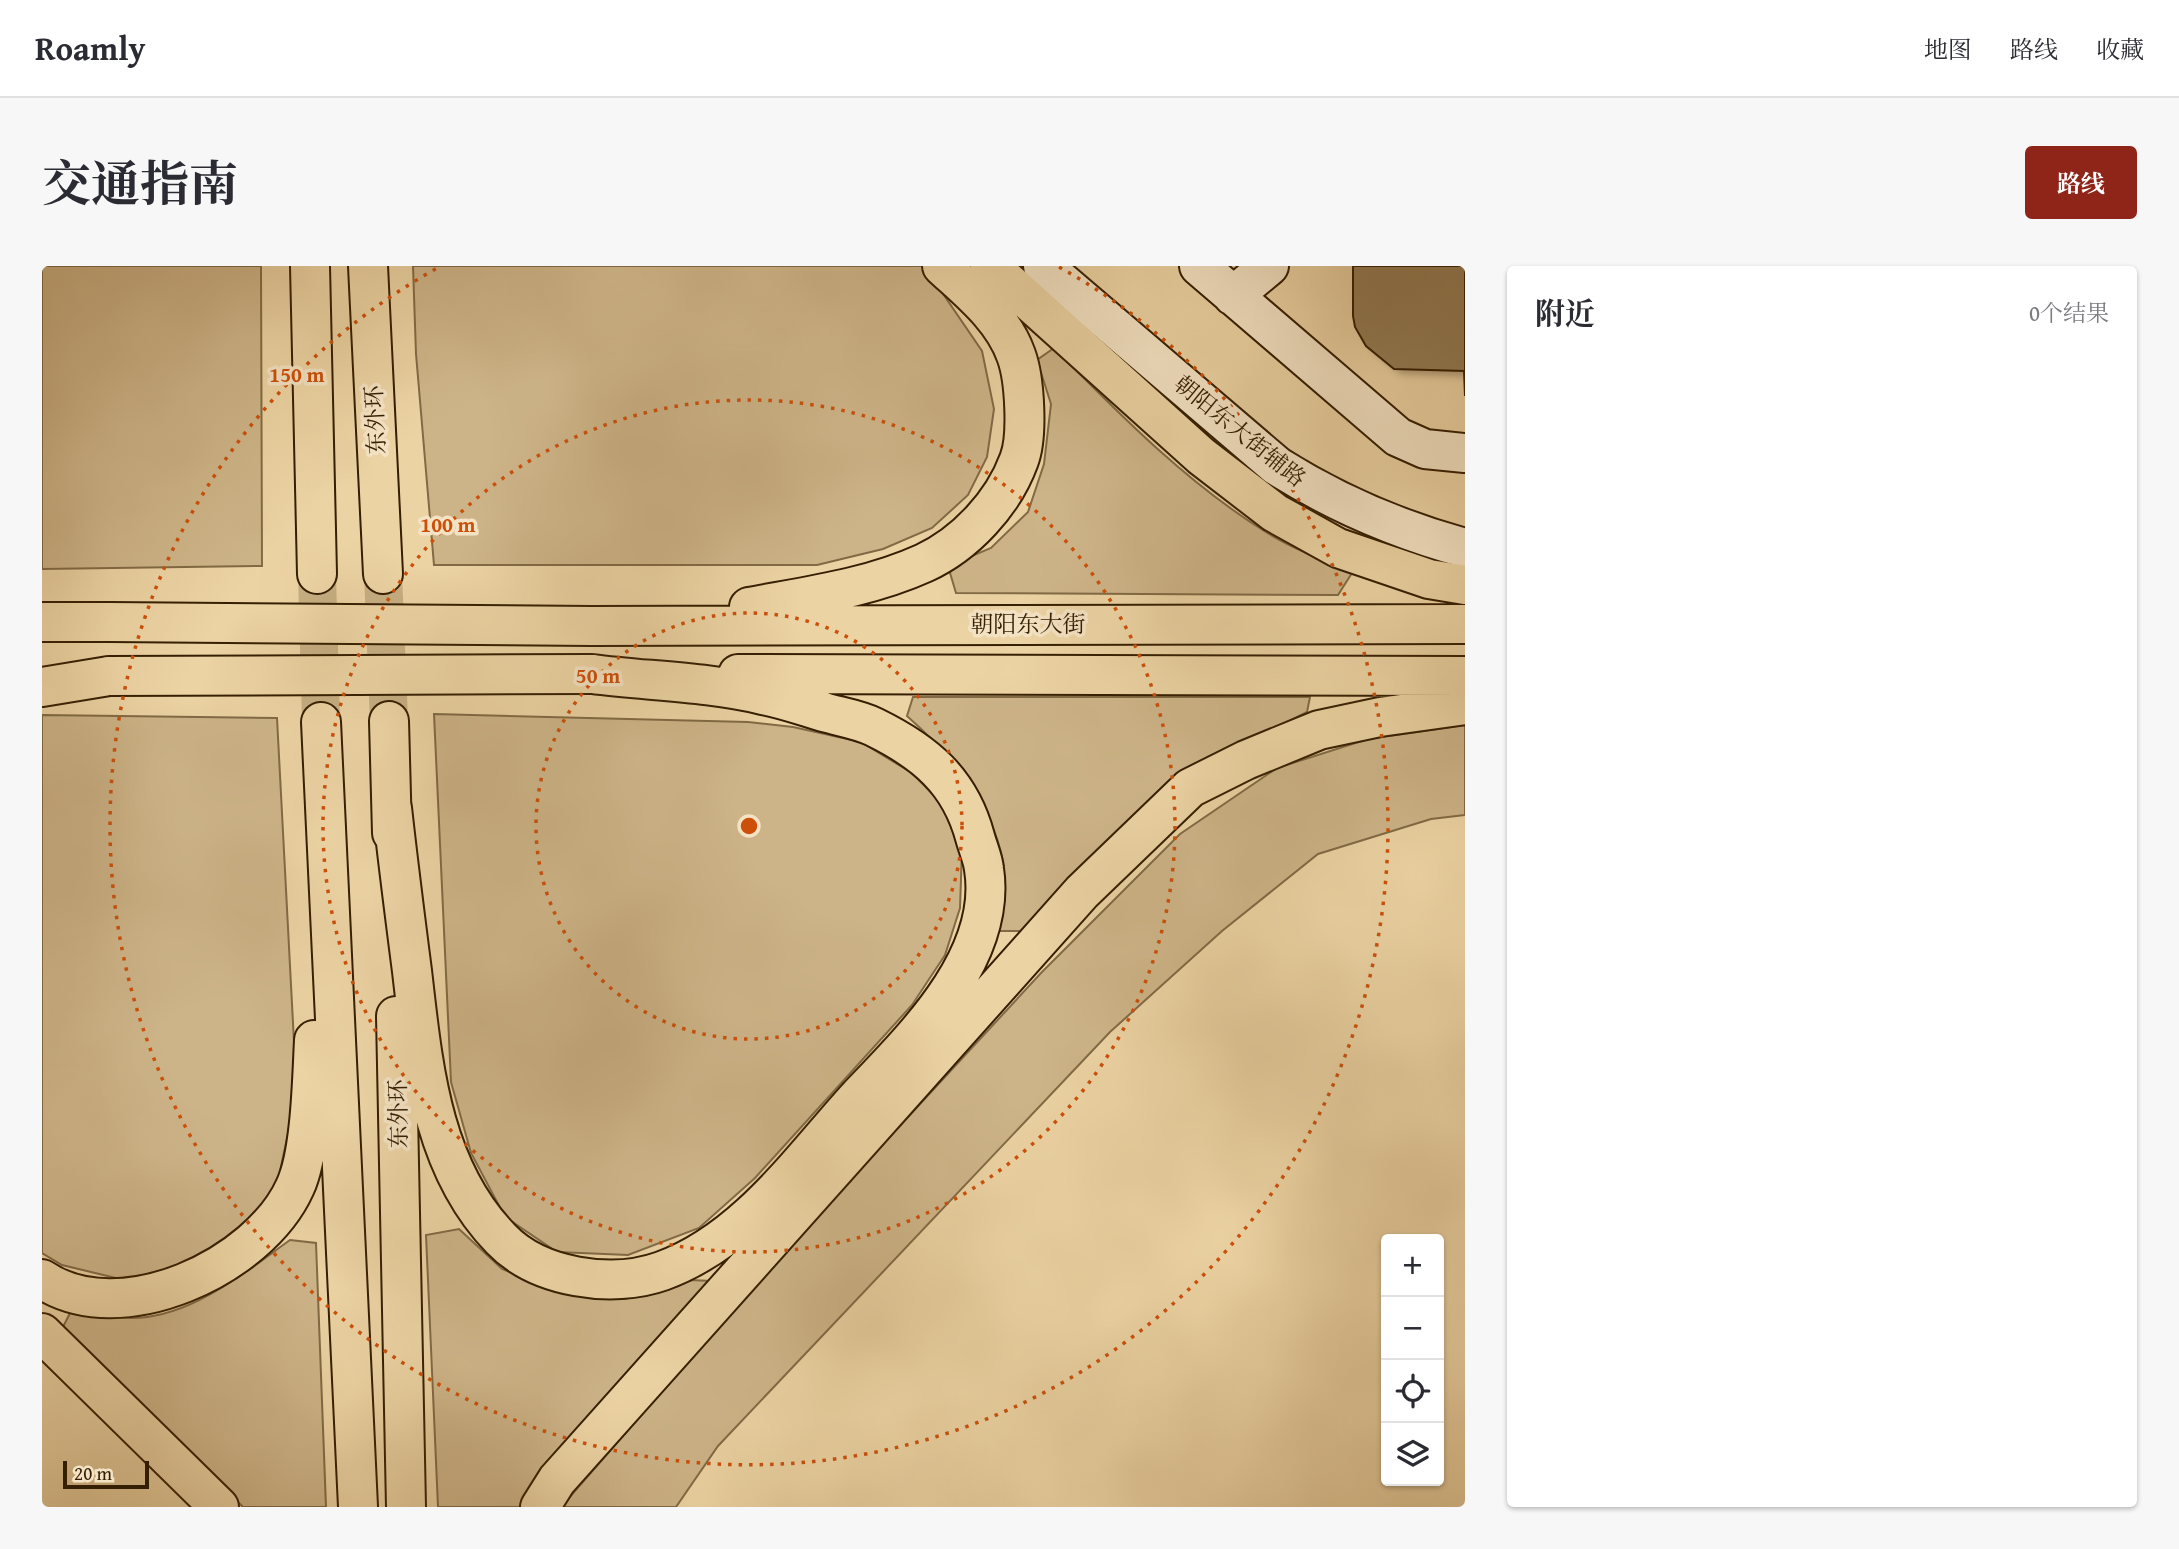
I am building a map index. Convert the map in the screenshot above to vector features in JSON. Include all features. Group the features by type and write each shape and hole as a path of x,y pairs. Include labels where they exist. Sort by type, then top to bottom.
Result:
{"main road":[{"path":"286,266 315,462"},
{"path":"310,266 317,574"},
{"name":"东外环","path":"368,266 383,574"},
{"path":"377,458 385,266"},
{"path":"651,625 862,585 925,563 964,538 999,498 1020,458 1024,402 1016,355 988,309 942,266"},
{"path":"990,266 1201,456 1275,513 1338,548 1429,579 1465,585"},
{"name":"朝阳东大街","path":"48,621 592,626 1465,624"},
{"path":"392,808 422,1053 432,1105 446,1154 468,1201 503,1242 527,1258 562,1274 615,1278 659,1273 704,1252 742,1223 928,1022 959,975 981,930 985,872 969,814 938,767 872,726 761,694 592,674"},
{"path":"42,676 1465,676"},
{"path":"42,687 109,676"},
{"path":"540,1507 557,1480 1082,892 1190,789 1246,760 1319,730 1380,717 1465,705"},
{"name":"东外环","path":"388,721 406,1507"},
{"path":"321,722 358,1507"},
{"path":"42,1279 88,1297 148,1296 195,1278 240,1252 275,1216 296,1187 307,1133 312,1070 324,803"},
{"path":"42,1333 219,1507"}],"street":[{"name":"朝阳东大街辅路","path":"1044,266 1277,466 1317,491 1357,510 1465,548"},
{"path":"1199,266 1398,437 1425,449 1465,453"},
{"path":"1233,296 1269,266"}],"shaded area":[{"path":"42,266 261,266 262,566 42,569"},
{"path":"413,266 924,266 982,351 994,409 987,457 968,495 932,528 883,549 817,565 434,565 416,354"},
{"path":"1054,348 1156,448 1211,494 1279,540 1352,573 1338,595 956,593 948,566 991,548 1028,512 1044,464 1051,404 1037,360"},
{"path":"913,697 1310,697 1307,712 1193,769 1122,826 1022,931 996,931 1004,878 997,839 979,799 954,763 907,716"},
{"path":"434,714 748,722 793,727 861,742 912,773 944,806 962,849 960,908 945,955 912,1005 755,1178 699,1228 628,1255 557,1252 505,1217 471,1153 451,1082"},
{"path":"42,715 277,718 295,1061 289,1129 275,1195 238,1236 183,1267 124,1280 62,1265 42,1253"},
{"path":"1465,725 1465,815 1431,819 1318,854 1222,931 1110,1032 718,1446 676,1507 561,1507 788,1247 1041,973 1180,834 1277,768 1368,739"},
{"path":"459,1229 502,1269 557,1291 625,1299 690,1280 711,1281 542,1472 520,1507 438,1507 426,1235"},
{"path":"290,1240 316,1243 326,1507 243,1507 62,1329 73,1307 116,1317 140,1318 187,1306 231,1282"}],"building":[{"path":"1353,266 1465,266 1465,396 1464,371 1394,369 1366,346 1355,327 1353,316"}],"tunnel":[{"path":"317,574 321,722"},
{"path":"383,574 389,721"}]}
